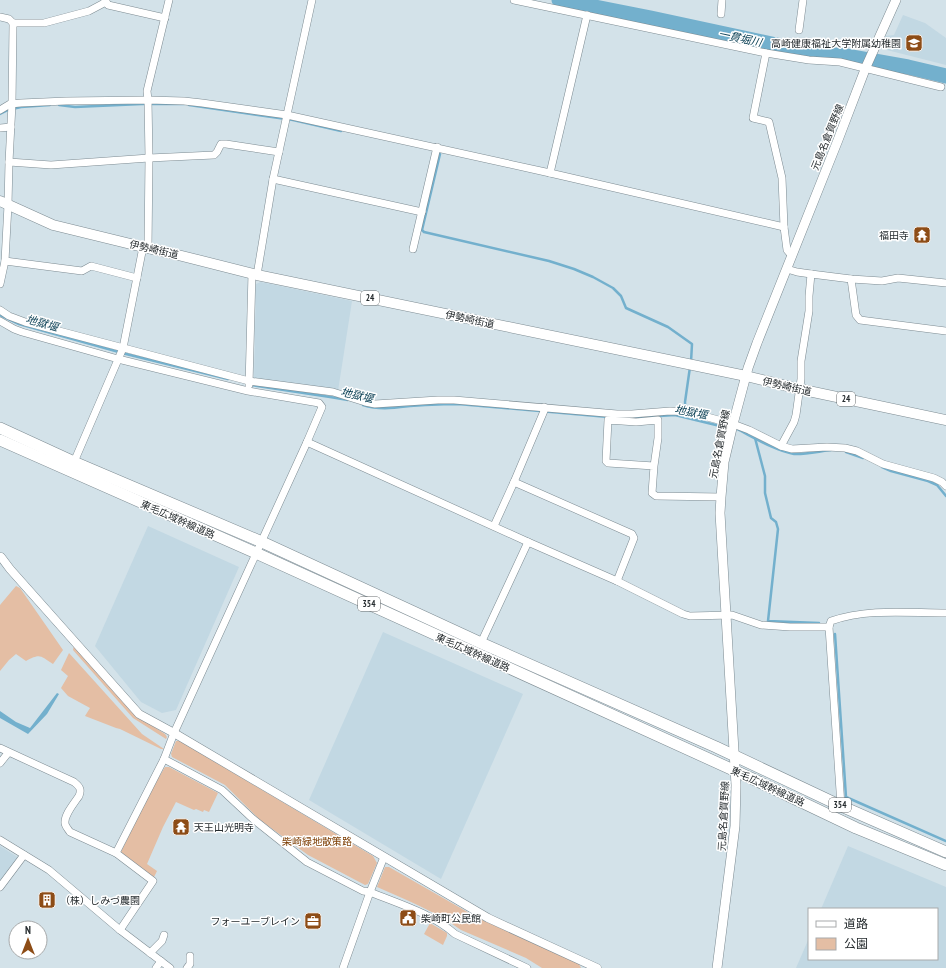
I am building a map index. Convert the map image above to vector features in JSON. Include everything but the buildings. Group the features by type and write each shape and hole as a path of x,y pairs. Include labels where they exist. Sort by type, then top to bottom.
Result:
{"highway":[{"name":"東毛広域幹線道路","path":"0,428 74,462 262,542 481,643 716,747 841,806 946,852"},
{"name":"東毛広域幹線道路","path":"0,440 256,553 736,771 856,828 946,865"}],"main road":[{"name":"元島名倉賀野線","path":"717,968 735,826 736,771 720,513 724,462 746,376 757,343 866,68 896,0"},
{"name":"伊勢崎街道","path":"4,203 53,225 255,274 746,376 799,389 946,420"}],"street":[{"path":"74,462 123,348 137,278 145,248 149,158 147,91 169,0"},
{"path":"248,392 255,274 273,179 312,0"},
{"path":"514,0 766,53 809,60 840,62 941,87"},
{"path":"721,14 722,0"},
{"path":"798,30 803,0"},
{"path":"0,18 9,19 13,23 44,23 89,11 106,1 108,5 165,18"},
{"path":"550,173 587,15"},
{"path":"0,284 5,261 4,203 9,162 11,127 13,23"},
{"path":"766,53 753,118 770,122 782,178 784,228 787,250 792,256"},
{"path":"0,110 12,104 66,101 148,100 196,102 287,115 437,147 784,228"},
{"path":"0,128 11,127"},
{"path":"9,162 51,165 214,155 218,152 221,144 279,152"},
{"path":"413,249 437,147"},
{"path":"273,179 422,212"},
{"path":"5,261 82,271 91,266 137,278"},
{"path":"787,269 797,272 852,279 882,281 898,278 946,283"},
{"path":"780,446 794,422 801,379 801,361 809,311 811,274"},
{"path":"852,279 856,315 860,320 946,330"},
{"path":"0,310 9,316 25,322 249,381 333,392 375,404 454,400 617,414 670,411 688,412 733,424 749,430 780,446 792,449 827,446 857,451 883,464 934,478 946,486"},
{"path":"0,321 22,332 118,359 248,392 319,403 322,407 308,442 174,732 164,760 116,853"},
{"path":"494,526 544,412 544,407"},
{"path":"646,413 647,421"},
{"path":"654,466 608,463 606,460 608,420 636,422 658,420 658,438 652,493 656,496 721,496"},
{"path":"308,442 617,581 683,614 690,616 732,615 761,625 829,627"},
{"path":"514,482 632,534 634,538 617,581"},
{"path":"481,643 528,542"},
{"path":"0,557 139,714 174,732 488,918 588,966 597,968"},
{"path":"841,806 829,627 831,621 844,616 885,612 946,613"},
{"path":"0,748 78,785 81,793 66,816 64,822 66,827 70,832 116,853 153,881 120,930"},
{"path":"0,763 8,752"},
{"path":"164,760 222,790 253,819 307,862 363,890 423,913 455,934 527,968"},
{"path":"0,840 49,870 120,930 170,968"},
{"path":"0,887 24,854"},
{"path":"343,968 384,857"},
{"path":"150,953 162,941 164,935"},
{"path":"187,968 190,964 190,956"},
{"path":"156,968 161,961"}],"shaded area":[{"name":"高崎健康福祉大学附属幼稚園","path":"903,15 925,23 946,38 946,65 879,48 885,36 894,35"},
{"path":"261,282 352,301 338,391 254,379 256,284"},
{"path":"148,526 239,567 176,710 162,713 141,702 95,646"},
{"path":"383,632 523,694 441,879 309,800"},
{"path":"0,846 19,858 0,883"},
{"path":"848,846 946,887 946,968 796,968 808,940 808,960 938,960 938,908 821,908"}],"green space":[{"path":"16,586 20,588 63,650 53,664 40,656 26,661 16,654 0,671 0,605"},
{"path":"74,645 137,716 165,734 167,737 166,739 133,718 73,650"},
{"path":"69,653 142,734 164,749 161,749 120,729 85,716 90,708 68,696 61,688 68,676 61,670"},
{"name":"柴崎緑地散策路","path":"176,741 180,741 373,856 377,863 368,884 365,885 308,855 260,820 225,785 172,757 171,754"},
{"path":"165,767 169,767 218,793 209,812 204,810 203,812 196,809 194,810 176,802 147,864 157,871 154,877 122,855 121,852 147,798"},
{"path":"385,867 389,867 478,918 579,964 581,968 542,968 526,958 461,930 431,911 377,887"},
{"path":"430,923 447,933 443,945 424,934"}],"water":[{"path":"57,693 59,694 47,714 28,734 0,718 0,711 16,722 30,728"}],"waterway":[{"name":"一貫堀川","path":"559,0 813,53 846,56 908,67 946,76"},
{"path":"59,105 75,107 184,104"},
{"path":"0,114 8,110 21,107 50,105"},
{"path":"189,105 293,120 341,131"},
{"path":"438,153 440,154 422,230 424,232 549,261 593,277 613,288 621,296 626,308 668,327 692,344 691,362"},
{"name":"地獄堰","path":"0,315 19,324 126,354 228,379"},
{"path":"686,417 685,402 690,367"},
{"name":"地獄堰","path":"251,385 348,400"},
{"name":"地獄堰","path":"363,405 375,408 386,408 458,404 608,417"},
{"name":"地獄堰","path":"629,418 675,415 720,426"},
{"name":"地獄堰","path":"737,429 772,447 794,454 831,450"},
{"path":"755,438 765,476 765,493 771,518 776,522 778,529 768,621 819,623"},
{"name":"地獄堰","path":"846,452 863,458"},
{"name":"地獄堰","path":"882,467 937,485 946,496"},
{"path":"835,634 846,797 946,841"}],"place":[{"name":"高崎健康福祉大学附属幼稚園","path":"914,43"},
{"name":"福田寺","path":"922,235"},
{"name":"天王山光明寺","path":"181,827"},
{"name":"（株）しみづ農園","path":"47,900"},
{"name":"柴崎町公民館","path":"408,918"},
{"name":"フォーユーブレイン","path":"313,921"}]}
